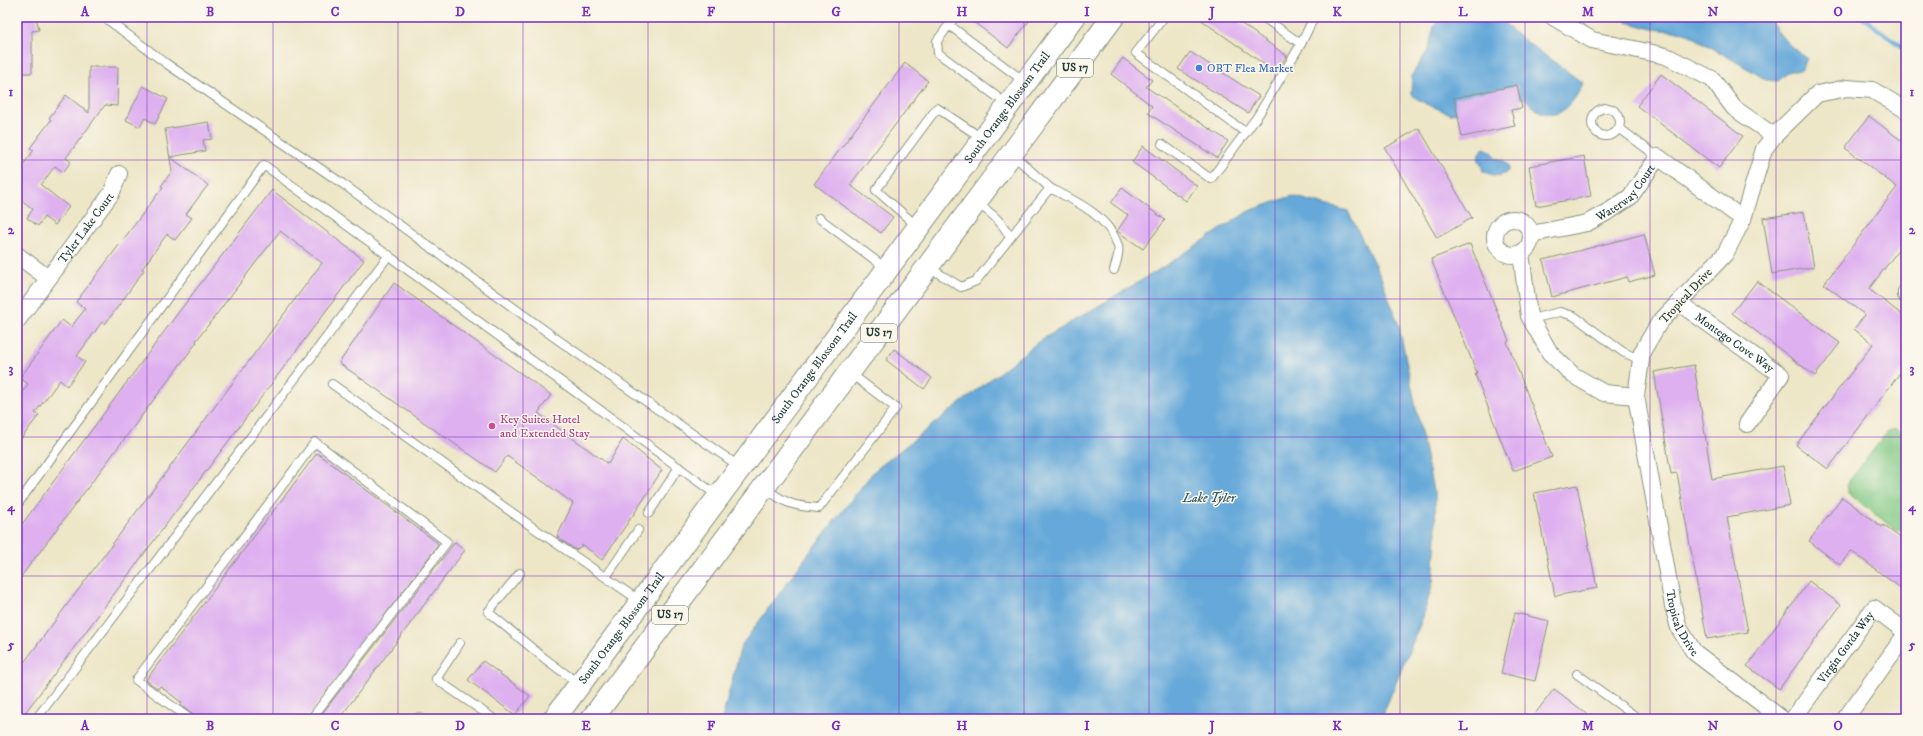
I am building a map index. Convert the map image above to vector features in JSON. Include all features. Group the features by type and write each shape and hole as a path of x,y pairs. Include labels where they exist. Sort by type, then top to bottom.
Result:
{"main road":[{"name":"South Orange Blossom Trail","path":"554,719 1074,17"},
{"name":"US 17","path":"592,719 976,202 1103,26 1113,17"},
{"path":"764,487 758,474 761,455 777,419"},
{"path":"708,564 721,530 724,514 719,497"}],"street":[{"path":"1553,17 1592,40 1666,56 1712,79 1734,108 1774,136"},
{"name":"Tropical Drive","path":"1782,719 1694,652 1679,628 1673,606 1636,396 1642,352 1659,323 1725,254 1742,219 1764,149 1774,136 1817,94 1847,88 1872,90 1906,110"},
{"name":"Waterway Court","path":"1531,234 1587,222 1611,210 1630,197 1658,157 1742,219"},
{"name":"Tyler Lake Court","path":"17,321 111,194 119,174"},
{"path":"1506,220 1520,220 1526,223 1531,234 1530,244 1521,253 1512,255 1500,249 1495,238 1497,228 1506,220"},
{"path":"1521,253 1529,316 1550,352 1573,375 1604,393 1636,396"},
{"path":"17,255 48,278"},
{"name":"Montego Cove Way","path":"1679,303 1781,375 1746,424"},
{"name":"Virgin Gorda Way","path":"1793,719 1874,608 1906,633 1845,719"}],"lane":[{"path":"104,17 192,81 343,184 741,468"},
{"path":"955,17 937,41 938,52 1009,106"},
{"path":"1164,17 1136,53 1245,132"},
{"path":"1263,17 1301,44"},
{"path":"1162,144 1211,179 1257,117 1301,44 1314,17"},
{"path":"949,25 1026,82"},
{"path":"919,228 876,190 880,184 937,108 984,139"},
{"path":"1618,128 1658,157"},
{"path":"1011,154 1050,188 1073,200 1103,222 1118,246 1118,257 1114,270"},
{"path":"17,505 264,165 719,497"},
{"path":"928,266 961,287 976,281 1050,188"},
{"path":"976,202 1005,226 1010,238"},
{"path":"819,218 888,269"},
{"path":"36,719 389,255"},
{"path":"1531,319 1560,312 1574,316 1623,352 1641,360"},
{"path":"764,487 782,501 796,506 819,508 896,408 849,372"},
{"path":"332,384 531,526 641,602"},
{"path":"190,719 136,680 315,442 447,542 311,719"},
{"path":"649,513 679,467"},
{"path":"606,578 638,530"},
{"path":"520,573 488,612 544,658 580,684"},
{"path":"460,643 436,679 494,719"},
{"path":"1577,674 1639,719"},
{"path":"418,719 419,717 422,719"}],"green space":[{"path":"1897,429 1906,436 1905,529 1896,530 1848,493 1846,485 1888,431"}],"water":[{"path":"1441,17 1500,17 1513,32 1583,83 1578,93 1565,109 1558,113 1550,114 1542,113 1525,98 1451,114 1426,104 1411,95 1412,75 1428,50 1434,26"},
{"path":"1622,17 1768,17 1785,40 1795,50 1807,58 1802,71 1790,71 1778,81 1767,80 1685,32 1652,29 1627,22"},
{"path":"1484,148 1491,151 1495,158 1503,160 1508,165 1508,171 1499,176 1483,171 1478,156"},
{"name":"Lake Tyler","path":"1292,196 1348,211 1381,277 1399,326 1435,496 1436,535 1433,582 1423,617 1381,719 722,719 741,646 806,557 874,471 1038,342 1157,271 1249,211"}],"building":[{"path":"17,17 36,17 39,30 32,31 32,73 17,73"},
{"path":"967,17 1032,17 1008,48"},
{"path":"1197,17 1232,17 1287,56 1275,72"},
{"path":"1190,52 1259,96 1248,113 1178,69"},
{"path":"1123,58 1152,80 1146,87 1228,141 1217,158 1148,113 1152,106 1111,74"},
{"path":"905,63 928,81 850,185 893,217 881,233 814,184"},
{"path":"89,67 118,67 117,106 105,105 66,158 71,162 63,172 55,166 41,185 69,207 55,225 44,217 38,226 27,218 33,209 17,197 17,173 34,150 30,148 51,120 49,118 66,95 89,113"},
{"path":"1661,74 1743,136 1719,168 1637,106"},
{"path":"1517,85 1522,108 1511,110 1515,126 1462,137 1454,98"},
{"path":"143,86 168,99 155,124 145,118 140,127 126,120"},
{"path":"1869,116 1906,144 1906,240 1869,289 1906,318 1906,365 1828,469 1796,445 1873,344 1854,329 1865,315 1824,284 1897,187 1845,148"},
{"path":"209,122 212,139 203,140 205,151 170,157 208,185 186,214 192,218 175,240 167,234 142,269 144,270 122,301 105,324 102,322 77,356 85,362 67,386 60,380 35,413 39,415 17,444 17,400 28,384 20,378 62,320 71,327 85,309 76,302 163,187 161,186 172,171 165,129"},
{"path":"1419,128 1472,218 1437,238 1385,148"},
{"path":"1143,146 1197,186 1186,201 1132,162"},
{"path":"1584,156 1591,196 1536,206 1529,166"},
{"path":"1122,188 1165,220 1143,249 1117,231 1128,215 1111,203"},
{"path":"272,190 364,260 37,697 20,719 17,719 17,672 322,263 280,231 196,341 197,342 17,582 17,531 178,313"},
{"path":"1804,212 1814,267 1772,274 1763,218"},
{"path":"1644,234 1655,275 1628,282 1627,277 1552,297 1543,260"},
{"path":"1470,244 1509,341 1507,342 1552,457 1513,471 1475,374 1477,373 1431,259"},
{"path":"1757,281 1840,343 1815,376 1732,313"},
{"name":"Key Suites Hotel and Extended Stay","path":"394,283 551,395 538,413 608,464 623,439 662,470 602,560 583,545 576,550 557,537 573,503 507,456 495,472 339,363"},
{"path":"894,349 932,378 924,389 886,360"},
{"path":"1694,365 1712,479 1783,466 1790,505 1727,517 1748,632 1707,639 1677,473 1671,474 1654,372"},
{"path":"317,453 439,544 306,719 195,719 193,715 180,705 182,703 160,686 158,689 146,680"},
{"path":"1577,485 1597,588 1555,596 1534,493"},
{"path":"1842,497 1882,527 1883,525 1906,542 1906,592 1851,551 1840,565 1809,541"},
{"path":"455,542 465,550 339,719 318,719"},
{"path":"1809,581 1841,605 1779,689 1747,666"},
{"path":"1515,613 1549,621 1535,681 1501,673"},
{"path":"483,661 530,696 515,715 468,680"},
{"path":"1554,689 1594,719 1531,719"}],"waterway":[{"path":"1862,17 1906,50"}],"place":[{"name":"OBT Flea Market","path":"1199,68"},
{"name":"Key Suites Hotel and Extended Stay","path":"492,426"}]}
